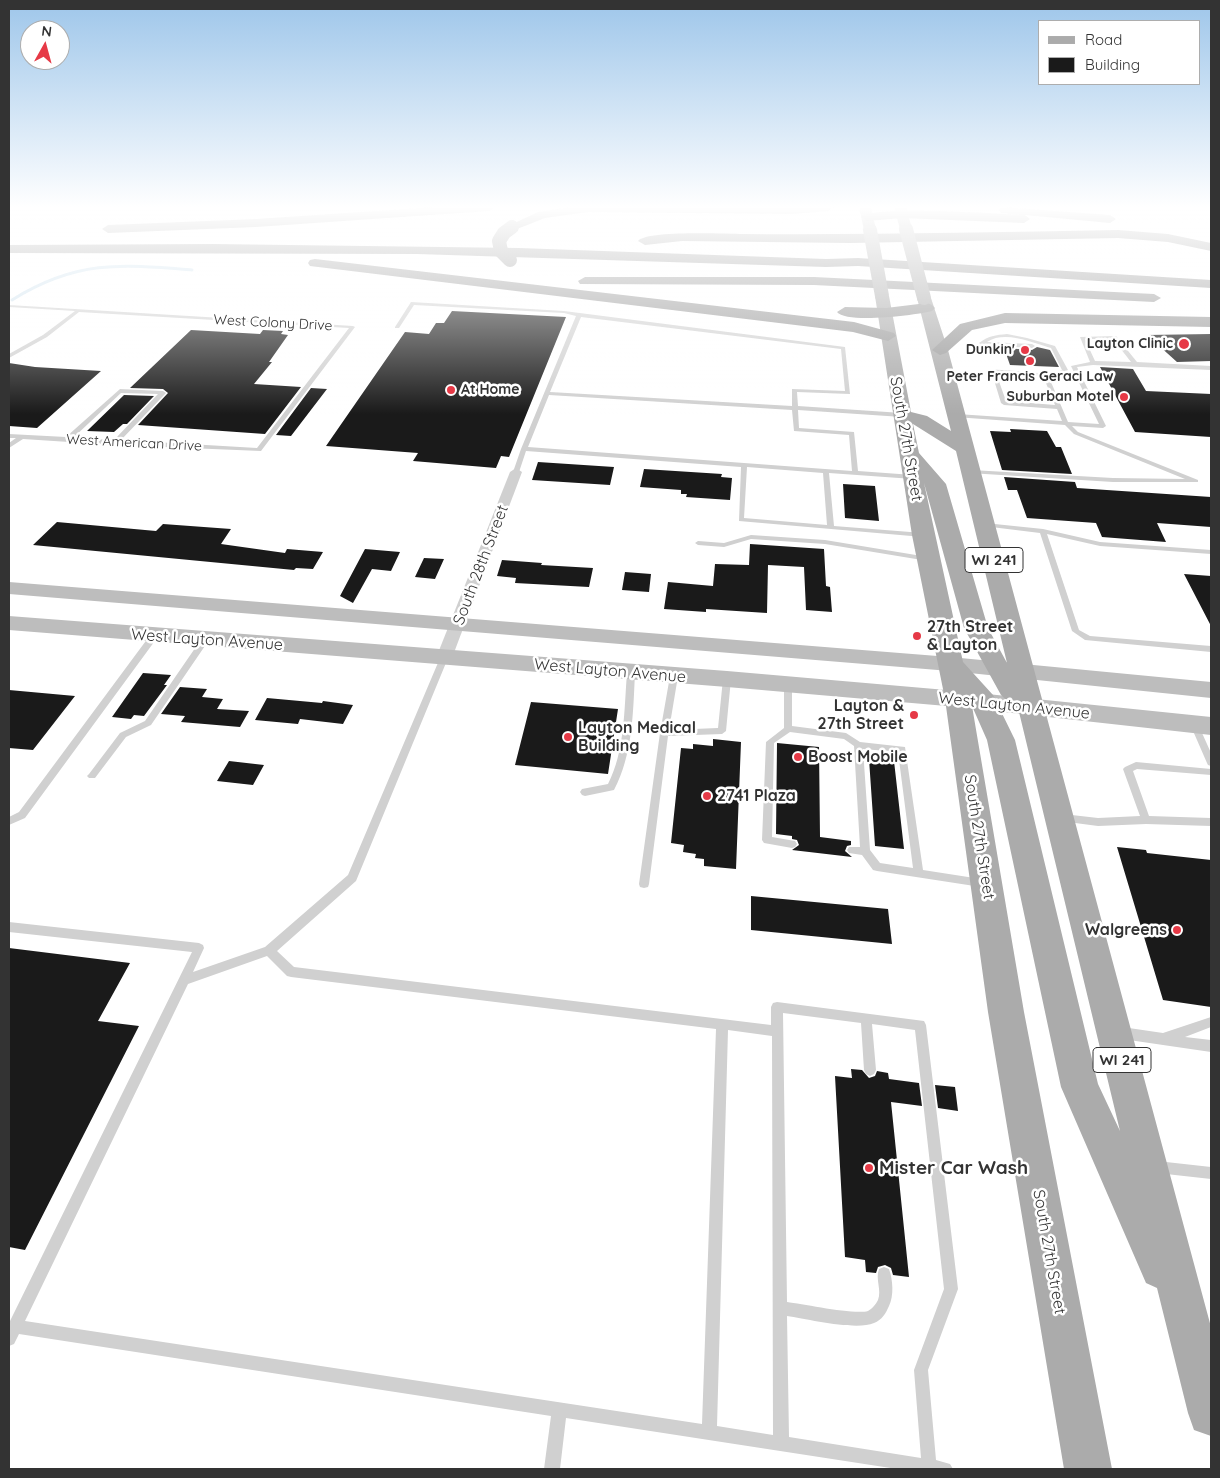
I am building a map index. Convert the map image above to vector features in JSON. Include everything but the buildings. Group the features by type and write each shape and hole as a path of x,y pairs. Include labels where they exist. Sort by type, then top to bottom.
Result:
{"highway":[{"path":"423,276 854,327 888,336"},
{"path":"959,276 1211,296"},
{"path":"1082,276 1211,284"},
{"path":"558,278 593,281 814,281 1164,299"},
{"path":"599,297 886,313 925,303"},
{"path":"940,350 966,328 990,320 1019,318 1211,320"}],"main road":[{"name":"South 27th Street","path":"878,276 923,535 950,664"},
{"name":"WI 241","path":"918,276 940,350 1211,1413"},
{"path":"899,396 922,408 957,416"},
{"path":"902,415 921,420 965,448"},
{"path":"909,454 936,484 976,628 996,669 1010,689 1031,708"},
{"name":"West Layton Avenue","path":"9,588 457,626 950,664 1211,690"},
{"name":"West Layton Avenue","path":"9,623 205,640 727,679 971,701 1202,725"},
{"path":"950,664 971,701 1001,740 1080,1087 1189,1331"},
{"name":"South 27th Street","path":"971,701 987,884 1006,1012 1088,1469"}],"street":[{"name":"South 28th Street","path":"444,658 516,472"}],"lane":[{"path":"397,328 413,303 564,312 843,348 848,393 794,390 796,430 852,434 856,473"},
{"name":"West Colony Drive","path":"9,306 77,312 353,327 258,450"},
{"path":"9,356 45,336 77,312"},
{"path":"516,472 579,315"},
{"path":"982,343 993,337 1003,336 1053,347 1065,370 1062,373 993,371 1004,403 1059,407"},
{"path":"1094,362 1082,338 1114,337 1135,364"},
{"path":"957,416 1102,426 1074,366 1094,362 1211,368"},
{"path":"971,472 1113,480 1196,481 1076,433 1066,423 1045,374"},
{"path":"67,440 120,390 163,393 115,443"},
{"path":"547,393 902,415"},
{"name":"West American Drive","path":"9,436 258,450"},
{"path":"9,446 21,437"},
{"path":"524,449 913,477"},
{"path":"744,465 741,520 923,535"},
{"path":"826,471 831,528"},
{"path":"985,525 1043,531 1100,544 1211,552"},
{"path":"1043,531 1076,631 1088,638 1211,649"},
{"path":"698,544 724,545 751,537 825,542 928,559"},
{"path":"9,821 22,815 154,636"},
{"path":"92,776 123,735 148,723 205,640"},
{"path":"184,980 269,951 352,878 444,658"},
{"path":"586,792 611,787 618,776 628,710 631,673"},
{"path":"644,884 664,733 674,676"},
{"path":"664,733 722,731 727,679"},
{"path":"788,685 788,729"},
{"path":"1202,725 1211,764"},
{"path":"792,844 767,840 770,742 788,729 846,736 858,745 902,749 919,874"},
{"path":"858,745 865,851 877,867 987,884"},
{"path":"1146,820 1128,768 1136,765 1211,772"},
{"path":"1060,818 1098,822 1146,820 1211,822"},
{"path":"852,850 865,851"},
{"path":"9,927 199,948 12,1332 709,1433 901,1466 945,1469"},
{"path":"269,951 291,972 776,1031"},
{"path":"781,1444 777,1007 920,1025 951,1289 921,1370 929,1467"},
{"path":"866,1018 870,1070"},
{"path":"1163,1039 1211,1022"},
{"path":"709,1433 722,1024"},
{"path":"1115,1032 1211,1046"},
{"path":"1149,1166 1211,1173"},
{"path":"780,1308 856,1319 872,1317 880,1310 886,1298 884,1274"},
{"path":"552,1469 559,1411"}],"waterway":[{"path":"12,300 35,287 63,276"}],"place":[{"name":"Layton Clinic","path":"1184,344"},
{"name":"Dunkin'","path":"1025,350"},
{"name":"Peter Francis Geraci Law","path":"1030,361"},
{"name":"At Home","path":"451,390"},
{"name":"Suburban Motel","path":"1124,397"},
{"name":"27th Street & Layton","path":"917,636"},
{"name":"Layton & 27th Street","path":"914,715"},
{"name":"Layton Medical Building","path":"568,737"},
{"name":"Boost Mobile","path":"798,757"},
{"name":"2741 Plaza","path":"707,796"},
{"name":"Walgreens","path":"1177,930"},
{"name":"Mister Car Wash","path":"869,1168"}]}
